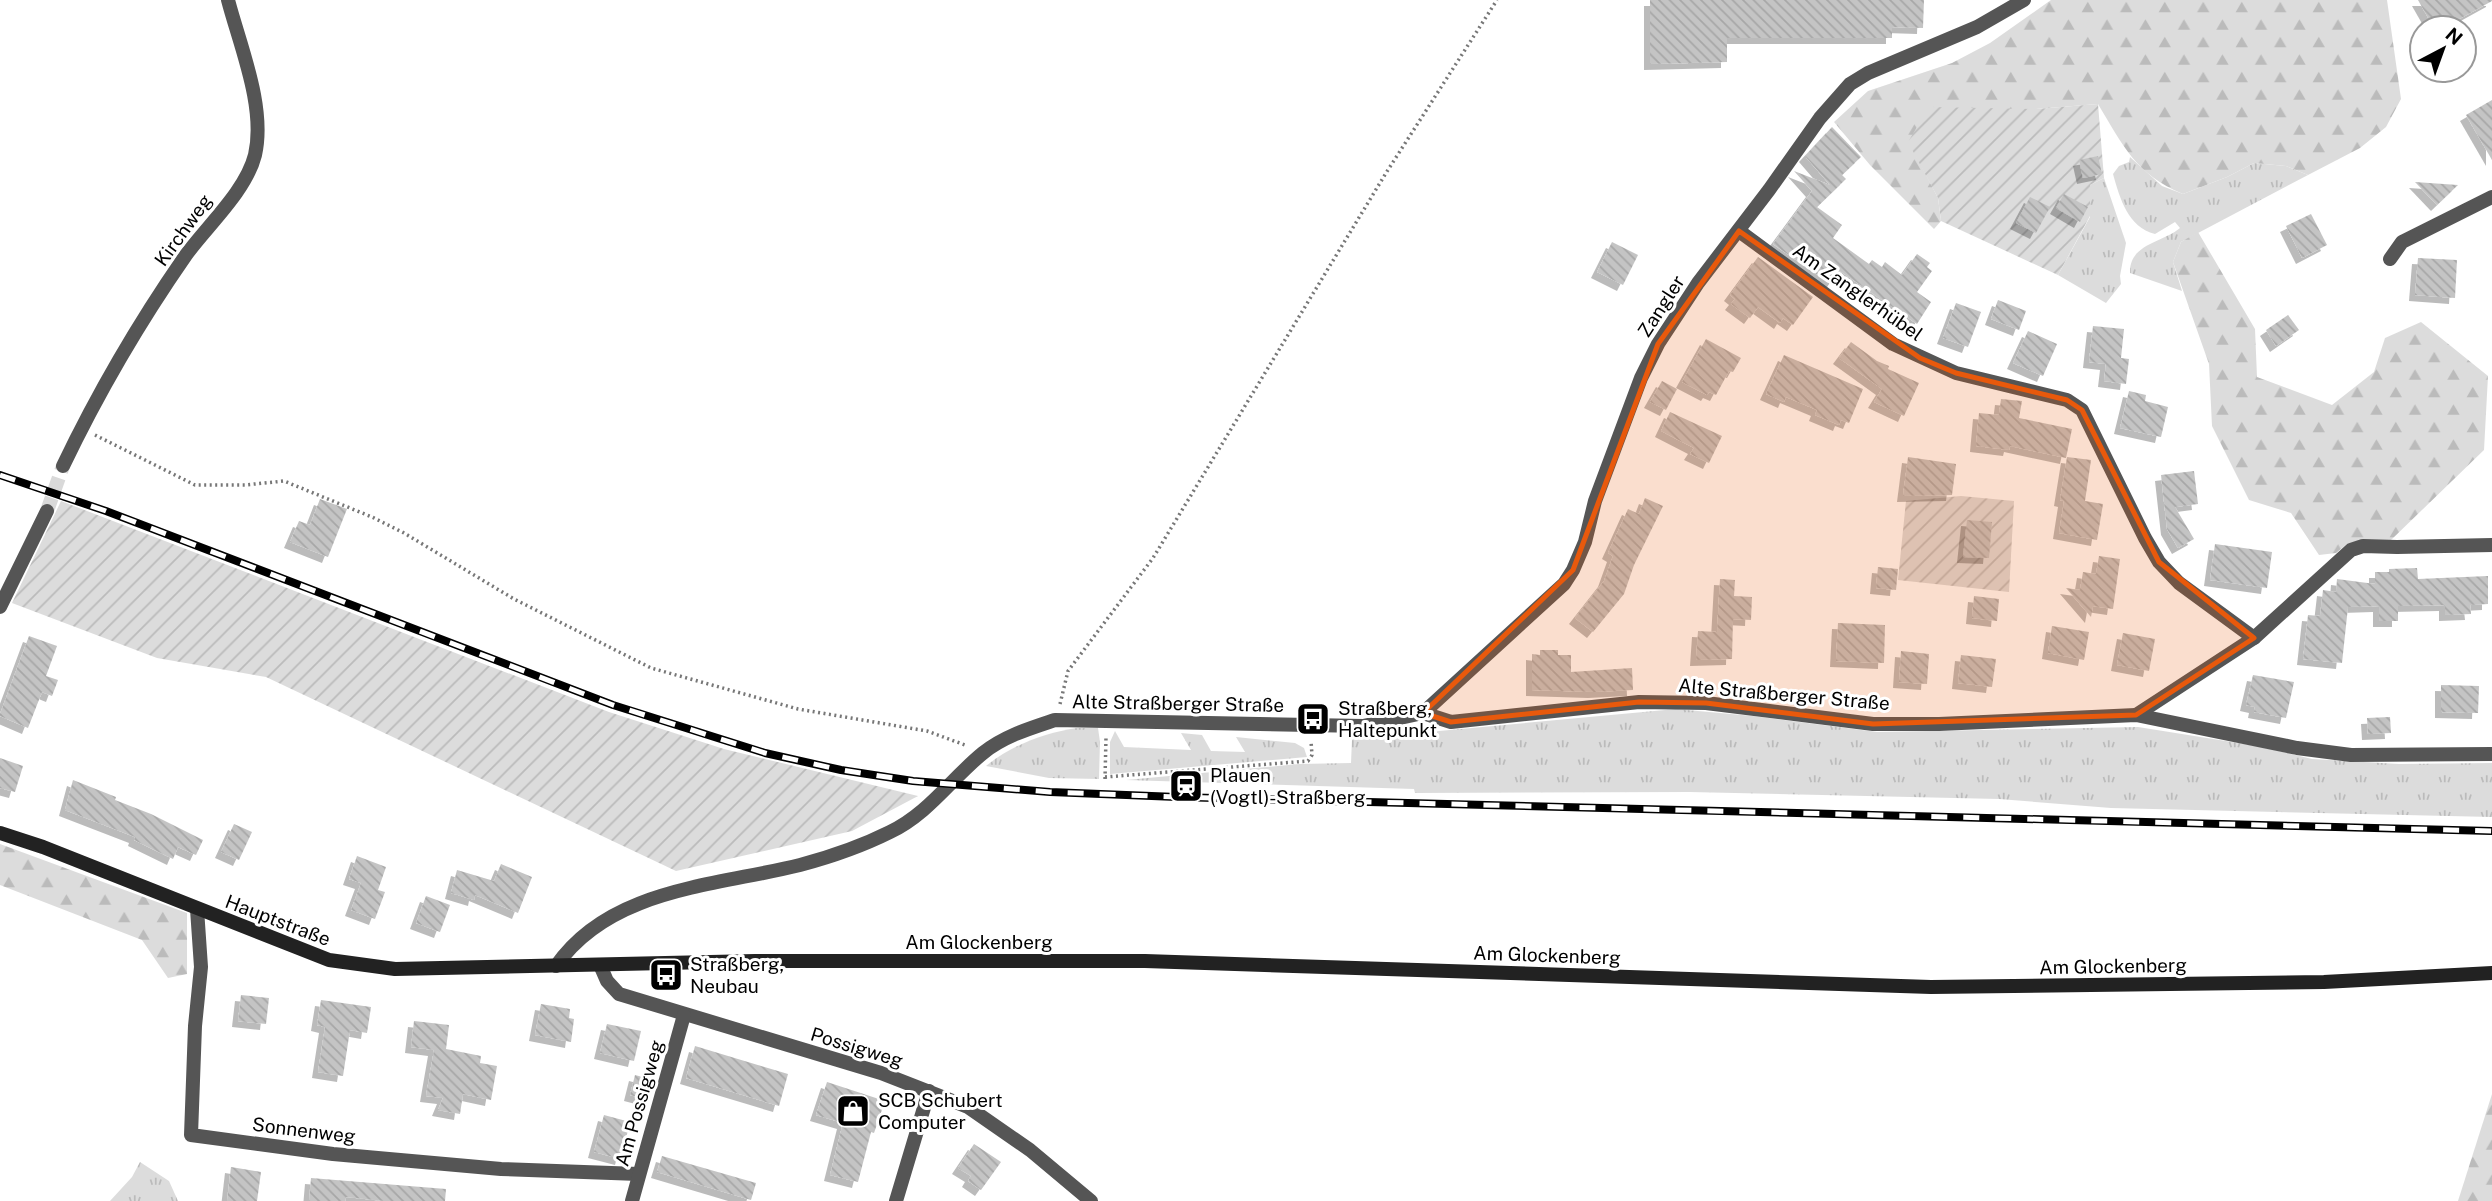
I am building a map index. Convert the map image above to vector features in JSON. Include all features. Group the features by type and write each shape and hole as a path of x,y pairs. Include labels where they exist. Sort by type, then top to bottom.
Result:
{"main road":[{"name":"Hauptstraße","path":"0,833 43,847 329,960 395,969 600,965"},
{"name":"Am Glockenberg","path":"600,965 755,961 1145,961 1931,987 2324,982 2492,973"}],"street":[{"name":"Kirchweg","path":"63,466 81,428 127,348 187,255 239,187 255,157 258,127 254,94 228,0"},
{"name":"Zangler","path":"1423,713 1564,584 1585,542 1595,501 1642,378 1658,344 1698,283 1820,118 1850,84 1868,73 1977,27 2024,0"},
{"path":"2390,259 2402,242 2492,197"},
{"name":"Am Zanglerhübel","path":"1739,230 1883,336 1920,358 1956,373 2067,400 2082,410 2159,562 2203,602 2255,639"},
{"path":"0,607 47,511"},
{"path":"2136,715 2255,639 2351,550 2363,546 2492,545"},
{"name":"Alte Straßberger Straße","path":"556,966 569,948 585,933 643,902 664,894 801,864 853,848 891,832 921,813 984,752 1020,732 1055,720 1363,726 1423,713 1451,722 1639,702 1706,703 1873,724 1939,724 2136,715 2297,748 2351,755 2492,754"},
{"name":"Sonnenweg","path":"197,909 201,967 195,1026 191,1135 333,1154 501,1169 639,1174"},
{"name":"Possigweg","path":"600,965 607,981 619,994 881,1073 968,1107 1030,1150 1091,1201"},
{"name":"Am Possigweg","path":"632,1201 684,1015"},
{"path":"896,1201 929,1091"}],"path":[{"path":"1055,720 1068,671 1153,558 1386,173 1497,0"},
{"path":"81,428 195,485 245,485 284,481 372,517 404,533 514,599 651,668 798,709 927,731 984,752"},
{"path":"1106,741 1105,778 1308,761"}],"highlighted area":[{"path":"1739,231 1920,358 1956,373 2067,400 2082,410 2159,562 2254,638 2136,715 1873,724 1706,703 1639,702 1451,722 1423,713 1573,570 1658,344"}],"green space":[{"path":"2051,0 2387,0 2401,99 2386,127 2360,148 2308,175 2286,166 2254,163 2183,194 2153,178 2142,168 2123,145 2098,104 2036,109 1909,142 1938,198 1941,221 1934,229 1870,165 1834,122 1868,91 1952,63 1990,43"},
{"path":"2098,104 2104,178 2090,185 2090,216 2058,275 1941,221 1938,198 1908,142 1929,107 2036,109"},
{"path":"2130,157 2162,186 2183,194 2254,163 2286,166 2308,175 2181,242 2173,262 2182,291 2130,273 2131,263 2141,250 2180,228 2175,222 2155,234 2138,225 2126,211 2113,174 2119,166 2129,162"},
{"path":"2104,178 2126,243 2121,284 2106,303 2058,275 2090,217 2090,185"},
{"path":"2198,232 2255,329 2257,377 2332,405 2374,372 2385,338 2421,322 2488,376 2484,450 2391,540 2363,540 2347,544 2336,553 2319,555 2291,513 2249,500 2212,426 2209,364 2173,262 2181,242"},
{"path":"1961,496 2014,501 2009,592 1898,580 1906,501"},
{"path":"61,501 609,712 724,749 918,796 852,831 676,871 266,677 157,658 12,603"},
{"path":"1676,709 1877,732 2138,727 2257,746 2312,759 2399,764 2492,763 2492,817 2111,808 1999,799 1690,792 1415,793 1414,789 1126,780 1299,764 1351,763 1352,739"},
{"path":"1077,728 1098,728 1099,779 1049,778 986,766 1029,741"},
{"path":"1115,731 1124,747 1191,750 1181,733 1202,735 1211,751 1245,752 1236,737 1295,743 1304,748 1307,757 1110,774 1110,742"},
{"path":"0,844 187,913 187,974 168,978 142,940 0,885"},
{"path":"2492,1094 2492,1201 2458,1201"},
{"path":"140,1162 169,1181 178,1201 110,1201 132,1177"}],"building":[{"path":"1650,0 1924,0 1923,28 1892,27 1892,38 1727,38 1727,62 1650,64"},
{"path":"2418,0 2492,0 2468,14 2426,14"},
{"path":"2492,100 2492,160 2466,115"},
{"path":"1832,127 1861,157 1842,175 1846,179 1817,207 1842,225 1833,238 1869,264 1872,260 1882,267 1885,262 1902,275 1917,254 1930,263 1927,267 1932,271 1917,292 1931,302 1917,324 1840,271 1831,284 1773,244 1812,191 1794,171 1830,185 1805,156"},
{"path":"2098,156 2102,174 2083,178 2079,160"},
{"path":"2415,182 2458,185 2437,205"},
{"path":"2064,194 2088,207 2080,222 2056,208"},
{"path":"2030,197 2050,207 2036,233 2016,223"},
{"path":"2311,214 2327,245 2302,258 2286,226"},
{"path":"1612,242 1638,255 1623,285 1597,272"},
{"path":"1758,257 1813,297 1793,325 1783,318 1780,323 1758,307 1750,318 1731,304 1735,299 1730,295"},
{"path":"2418,258 2457,260 2455,298 2415,295"},
{"path":"1998,300 2026,311 2019,330 1991,319"},
{"path":"1956,303 1981,312 1968,347 1943,338"},
{"path":"2288,315 2299,330 2276,346 2266,330"},
{"path":"2093,326 2124,329 2121,358 2129,359 2126,384 2104,381 2106,364 2089,362"},
{"path":"2028,331 2057,344 2043,376 2013,363"},
{"path":"1706,339 1741,358 1733,372 1729,371 1716,395 1709,392 1707,395 1682,382"},
{"path":"1851,342 1877,361 1889,366 1888,369 1919,383 1904,416 1874,402 1882,389 1839,358"},
{"path":"1784,355 1863,389 1849,423 1841,420 1839,425 1815,415 1817,410 1786,397 1784,402 1766,394"},
{"path":"1662,381 1677,389 1666,410 1650,402"},
{"path":"2129,391 2146,395 2145,401 2168,407 2161,437 2120,428"},
{"path":"2001,399 2022,401 2019,418 2072,429 2066,458 2010,446 2009,450 1976,446 1979,413 1999,415"},
{"path":"1670,412 1722,436 1709,463 1690,454 1694,448 1661,431"},
{"path":"1908,457 1956,464 1952,495 1903,496"},
{"path":"2067,457 2091,460 2085,501 2103,504 2097,540 2059,533 2064,501 2060,500"},
{"path":"2194,471 2198,504 2175,507 2194,539 2178,548 2167,529 2161,475"},
{"path":"1645,498 1663,506 1634,565 1624,594 1593,632 1575,618 1604,581 1613,556 1608,553 1628,509 1639,514"},
{"path":"320,499 347,509 328,557 290,542 299,521 310,525"},
{"path":"1967,520 1992,522 1989,558 1963,557"},
{"path":"2215,544 2272,552 2267,588 2210,580"},
{"path":"2099,556 2120,559 2113,609 2093,606 2091,617 2066,588 2080,590 2083,572 2096,574"},
{"path":"1878,567 1898,569 1896,590 1876,588"},
{"path":"2417,568 2418,579 2488,576 2488,604 2470,605 2471,614 2445,615 2445,605 2398,606 2398,621 2379,621 2379,606 2348,607 2342,663 2303,659 2308,615 2320,616 2323,590 2336,592 2337,579 2375,584 2375,572"},
{"path":"1720,579 1735,580 1734,596 1752,597 1751,620 1733,619 1732,659 1696,660 1698,631 1717,632"},
{"path":"1974,596 1999,599 1997,621 1972,618"},
{"path":"1838,623 1885,625 1884,663 1836,661"},
{"path":"2052,626 2089,632 2084,660 2048,653"},
{"path":"2123,633 2155,639 2149,671 2117,665"},
{"path":"29,636 57,646 46,676 58,680 52,696 42,692 28,728 0,714"},
{"path":"1540,650 1558,650 1558,655 1571,655 1571,672 1632,668 1633,690 1532,690 1532,654 1540,655"},
{"path":"1901,651 1929,654 1927,684 1899,682"},
{"path":"1961,655 1996,659 1992,687 1958,683"},
{"path":"2253,675 2294,682 2286,718 2254,712 2255,707 2246,705"},
{"path":"2441,685 2479,686 2478,713 2441,712"},
{"path":"2390,717 2391,733 2368,734 2367,718"},
{"path":"0,758 23,766 15,792 0,788"},
{"path":"73,780 116,797 115,800 151,814 203,840 196,855 178,847 173,859 134,840 135,837 65,810"},
{"path":"234,824 252,832 239,860 221,852"},
{"path":"357,856 386,867 378,890 385,892 375,919 351,910 361,883 349,879"},
{"path":"501,864 532,877 518,913 475,895 474,900 451,893 457,870 494,881"},
{"path":"426,896 450,905 440,932 416,923"},
{"path":"241,995 269,998 266,1024 238,1021"},
{"path":"321,1000 371,1007 367,1033 350,1030 343,1076 318,1072 325,1027 317,1025"},
{"path":"541,1004 570,1009 569,1018 574,1019 571,1042 535,1035"},
{"path":"414,1021 449,1025 446,1049 481,1056 480,1063 497,1066 491,1100 463,1094 460,1114 438,1110 443,1098 426,1096 434,1050 411,1047"},
{"path":"607,1024 641,1031 634,1061 600,1053"},
{"path":"695,1046 788,1074 779,1106 686,1078"},
{"path":"635,1075 654,1080 649,1100 630,1095"},
{"path":"827,1082 885,1101 874,1133 871,1132 858,1182 830,1175 843,1123 816,1115"},
{"path":"604,1115 630,1122 621,1159 594,1152"},
{"path":"974,1144 1001,1162 981,1190 968,1181 971,1176 958,1168"},
{"path":"662,1156 756,1183 751,1200 657,1172"},
{"path":"231,1167 261,1172 257,1201 227,1201"},
{"path":"311,1178 446,1189 445,1201 384,1201 346,1197 345,1201 309,1201"}],"tunnel":[{"path":"47,511 63,466"}],"railway":[{"path":"0,475 106,511 613,705 765,753 841,770 913,781 1050,792 1177,797 2492,831"}],"place":[{"name":"Straßberg, Haltepunkt","path":"1313,719"},
{"name":"Plauen (Vogtl)-Straßberg","path":"1186,786"},
{"name":"Straßberg, Neubau","path":"666,975"},
{"name":"SCB Schubert Computer","path":"853,1111"}]}
